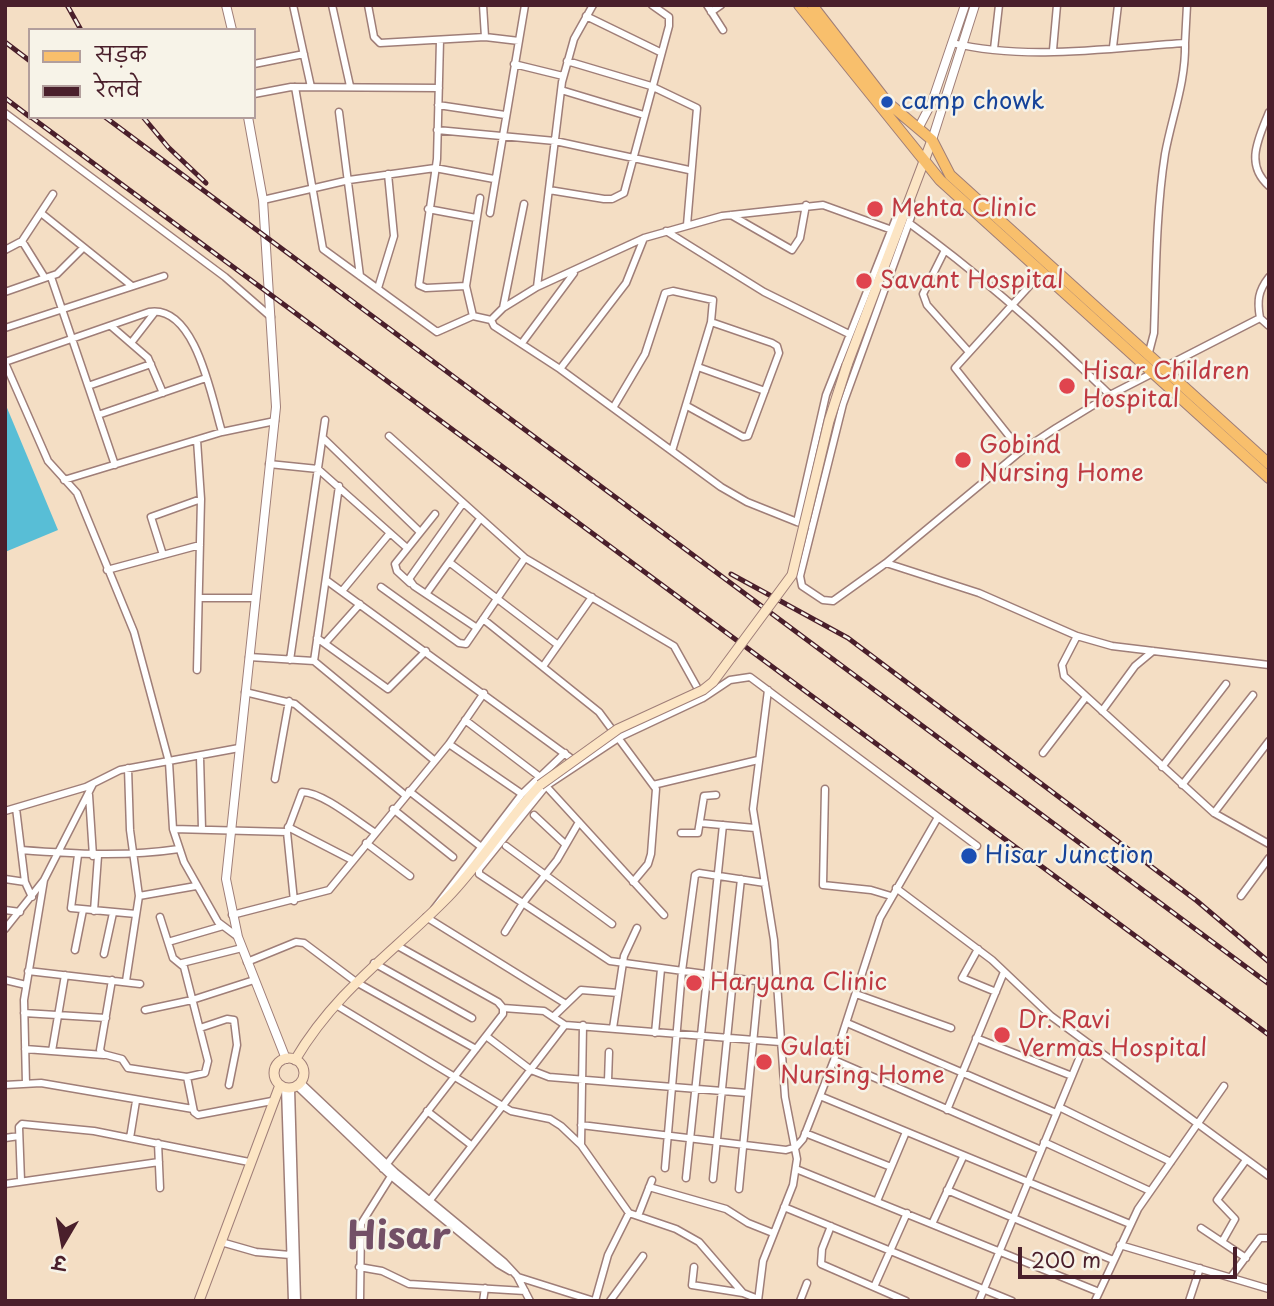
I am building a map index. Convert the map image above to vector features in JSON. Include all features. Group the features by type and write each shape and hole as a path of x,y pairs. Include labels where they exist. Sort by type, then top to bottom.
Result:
{"main road":[{"path":"799,5 940,180 1042,272 1146,359"},
{"path":"812,5 887,102 932,140 950,175 1269,478"},
{"path":"291,1086 275,1069 291,1059 311,1032 374,963 430,914 542,783 618,729 704,690 787,584 796,561 829,421 847,365 926,162 932,140"},
{"path":"1158,371 1269,464"},
{"path":"199,1301 272,1101 304,1072 291,1059"}],"street":[{"path":"226,5 232,28"},
{"path":"293,5 311,87"},
{"path":"332,5 350,86"},
{"path":"368,5 374,37 380,43 485,37 519,41"},
{"path":"482,5 485,37"},
{"path":"490,213 501,136 526,5"},
{"path":"537,288 563,76 586,16 593,5"},
{"path":"549,190 604,199 618,198 628,184 651,86 670,21 653,5"},
{"path":"721,5 709,9 723,30"},
{"path":"919,127 932,102 965,5"},
{"path":"932,140 975,5"},
{"path":"994,49 999,5"},
{"path":"1053,50 1057,5"},
{"path":"1113,47 1118,5"},
{"path":"1146,359 1154,333 1163,177 1170,133 1185,76 1187,5"},
{"path":"586,16 660,52"},
{"path":"440,40 435,168 419,285 426,288 466,286"},
{"path":"952,43 994,49 1053,50 1185,43"},
{"path":"256,64 304,54"},
{"path":"567,61 651,86 698,110 690,170 687,225"},
{"path":"514,64 563,76"},
{"path":"256,94 295,87 439,88"},
{"path":"295,87 323,249 437,332 447,330 473,316 491,320"},
{"path":"561,90 644,114"},
{"path":"438,105 505,115"},
{"path":"339,112 360,276"},
{"path":"1269,112 1254,160 1255,171 1269,186"},
{"path":"5,113 225,277 271,317"},
{"path":"248,119 263,200 275,421 226,879 238,937 254,980 291,1059"},
{"path":"437,130 555,141 690,170"},
{"path":"263,200 349,180 435,168 494,179"},
{"path":"378,288 394,236 388,174"},
{"path":"5,250 22,241 53,194"},
{"path":"473,316 466,286 480,198"},
{"path":"911,201 909,223 843,404 799,580 802,586 823,600 833,601 886,563 1021,451 1110,395 1259,318"},
{"path":"797,522 826,395 901,208 911,201"},
{"path":"503,308 524,204"},
{"path":"491,320 503,308 537,288 644,238 731,215 806,205 834,208 892,230"},
{"path":"731,215 792,250 800,237 806,205"},
{"path":"429,209 476,218"},
{"path":"41,213 132,286"},
{"path":"909,223 1010,304 1110,395"},
{"path":"666,231 764,292 849,334"},
{"path":"560,369 626,282 644,238"},
{"path":"22,241 48,278 63,310 115,465"},
{"path":"5,292 48,278 83,248"},
{"path":"945,250 923,294 927,305 969,352"},
{"path":"522,343 575,271"},
{"path":"1021,451 956,371 1010,304 1042,272"},
{"path":"5,328 164,276"},
{"path":"1259,318 1259,292 1269,277"},
{"path":"613,408 645,354 665,293 673,291 713,300 711,322 672,452"},
{"path":"131,343 156,311"},
{"path":"222,432 198,351 188,334 170,316 156,311 5,363 48,461 76,493 141,654 169,762 173,829 179,849 196,886 223,926 238,937"},
{"path":"1259,318 1269,326"},
{"path":"491,320 494,326 560,369 732,494 811,526"},
{"path":"687,406 746,437 779,353 778,346 711,322"},
{"path":"111,326 151,364 163,393"},
{"path":"89,386 151,364"},
{"path":"698,367 765,391"},
{"path":"98,415 206,378"},
{"path":"290,660 325,420"},
{"path":"64,480 222,432 275,421"},
{"path":"388,436 525,558 674,646 703,698"},
{"path":"323,438 420,532"},
{"path":"197,440 201,499 197,670"},
{"path":"269,464 318,469 407,548"},
{"path":"314,661 339,486"},
{"path":"163,555 151,517 201,499"},
{"path":"410,583 410,575 463,503"},
{"path":"435,513 395,568 410,583 477,628"},
{"path":"426,594 480,519"},
{"path":"342,591 390,533"},
{"path":"107,570 200,545"},
{"path":"381,587 463,645 468,642 525,558"},
{"path":"449,562 558,645"},
{"path":"886,563 979,593 1077,636 1134,649 1269,665"},
{"path":"326,580 565,752 579,765"},
{"path":"544,665 592,597"},
{"path":"199,598 256,598"},
{"path":"326,642 360,604"},
{"path":"483,619 544,665 599,712 653,785 658,797 651,854 648,864 633,882"},
{"path":"1077,636 1064,659 1062,670 1086,696 1214,813 1269,844"},
{"path":"317,638 388,689 426,651"},
{"path":"1134,649 1135,666"},
{"path":"1102,711 1135,666 1153,651"},
{"path":"249,657 314,661 435,761"},
{"path":"566,1004 430,914 436,902 522,794 579,765 620,737 703,698 730,680 744,676 768,690 937,819 977,846"},
{"path":"1162,767 1226,684"},
{"path":"694,1267 692,1285 743,1293 758,1300 763,1261 796,1170 796,1147 785,1097 778,984 755,828 758,760 768,690"},
{"path":"245,692 289,701 480,846"},
{"path":"232,915 329,890 449,744 484,693"},
{"path":"1182,785 1252,695"},
{"path":"1043,753 1086,696"},
{"path":"275,779 289,701"},
{"path":"465,720 542,783 664,915"},
{"path":"1214,813 1269,741"},
{"path":"449,744 522,794"},
{"path":"5,811 93,784 128,768 239,748"},
{"path":"565,752 479,869 482,877 600,956 622,963 778,984"},
{"path":"200,757 201,830"},
{"path":"653,785 758,760"},
{"path":"126,981 139,896 133,856 128,768"},
{"path":"5,929 44,880 93,784"},
{"path":"825,789 823,885 871,890 891,897"},
{"path":"294,901 288,830 300,793 305,791 374,832"},
{"path":"89,793 96,856 94,911"},
{"path":"681,833 696,834 704,796 716,795"},
{"path":"16,808 25,882 32,897"},
{"path":"393,809 453,858"},
{"path":"534,815 565,844"},
{"path":"581,1125 786,1150 796,1147 805,1133 834,1060 880,918 937,819"},
{"path":"505,932 523,903 546,876 579,822"},
{"path":"700,823 755,828"},
{"path":"686,1178 705,975 723,825"},
{"path":"173,829 288,830 352,860"},
{"path":"366,843 410,876"},
{"path":"506,846 612,924"},
{"path":"21,849 78,855 133,856 179,849"},
{"path":"78,855 72,908 136,914"},
{"path":"1241,896 1269,858"},
{"path":"666,1168 682,971 695,875 717,875 765,883"},
{"path":"5,879 25,882"},
{"path":"712,1180 718,1142 741,879"},
{"path":"26,1084 26,985 44,880"},
{"path":"139,896 196,886"},
{"path":"895,888 978,949 1051,1016 1269,1176"},
{"path":"5,910 20,912"},
{"path":"75,950 83,910"},
{"path":"104,954 113,913"},
{"path":"160,917 173,958 182,963 242,948"},
{"path":"168,942 223,926"},
{"path":"613,1028 622,963 637,928"},
{"path":"247,961 301,942 356,982 476,1049"},
{"path":"395,944 503,1008 544,1011 565,1025 726,1040 780,1042"},
{"path":"978,949 962,978 996,992"},
{"path":"25,1049 106,1055 122,1059 128,1068 187,1077 208,1070 200,1028 182,963"},
{"path":"374,963 472,1018"},
{"path":"655,1033 661,969"},
{"path":"28,971 140,984"},
{"path":"947,1110 1004,972"},
{"path":"52,1051 65,975"},
{"path":"5,980 26,985"},
{"path":"106,1055 100,1050 113,980"},
{"path":"145,1010 192,1000 254,980"},
{"path":"739,1189 759,981"},
{"path":"554,1016 586,989 618,993"},
{"path":"856,994 951,1028"},
{"path":"336,1004 504,1106 523,1115 557,1122 580,1145 629,1213 676,1229 699,1242 743,1293"},
{"path":"385,1167 454,1076 500,1021 503,1008"},
{"path":"24,1013 106,1018"},
{"path":"200,1028 234,1020 237,1045 229,1085"},
{"path":"847,1023 1058,1110 1171,1162"},
{"path":"428,1202 565,1025"},
{"path":"580,1145 583,1025"},
{"path":"486,1036 531,1070 550,1077 747,1093"},
{"path":"976,1038 1072,1076"},
{"path":"979,1301 1086,1042"},
{"path":"608,1081 610,1052"},
{"path":"834,1060 1041,1150"},
{"path":"187,1077 195,1114 202,1115 272,1101"},
{"path":"5,1085 41,1083 193,1109"},
{"path":"291,1086 393,1174 501,1259 517,1276 595,1301 608,1255 629,1213"},
{"path":"291,1086 290,1255 294,1301"},
{"path":"291,1086 294,1301"},
{"path":"796,1170 999,1251 1097,1298 1130,1224 1224,1086"},
{"path":"820,1096 962,1157 1130,1224"},
{"path":"130,1138 136,1101"},
{"path":"427,1111 471,1146"},
{"path":"21,1181 19,1125 24,1124 130,1138 250,1162"},
{"path":"877,1201 906,1132"},
{"path":"805,1133 891,1167"},
{"path":"5,1138 19,1136"},
{"path":"1044,1142 1150,1191"},
{"path":"158,1143 160,1188"},
{"path":"932,1224 962,1157"},
{"path":"1222,1242 1235,1219 1217,1200 1246,1160"},
{"path":"5,1184 159,1162"},
{"path":"360,1301 359,1233 363,1218 393,1174"},
{"path":"638,1216 650,1184 726,1209 748,1223 773,1233"},
{"path":"947,1190 1113,1260"},
{"path":"784,1207 1012,1301"},
{"path":"874,1287 906,1213"},
{"path":"831,1226 820,1262 906,1301"},
{"path":"1201,1228 1246,1258"},
{"path":"1231,1277 1260,1238 1269,1238"},
{"path":"221,1242 256,1252 290,1255"},
{"path":"1120,1245 1269,1289"},
{"path":"610,1301 643,1256"},
{"path":"359,1267 382,1271 409,1284 525,1291"},
{"path":"1189,1301 1200,1268"},
{"path":"517,1276 530,1301"},
{"path":"803,1300 807,1283"},
{"path":"483,1301 485,1288"}],"water":[{"path":"5,403 58,530 5,552"}],"railway":[{"path":"67,5 80,28"},
{"path":"5,42 28,59"},
{"path":"5,98 28,115"},
{"path":"34,119 1269,1035"},
{"path":"108,119 1269,984"},
{"path":"145,119 168,147 206,183"},
{"path":"731,574 848,638 1197,901 1269,962"}],"place":[{"name":"camp chowk","path":"887,102"},
{"name":"Mehta Clinic","path":"875,209"},
{"name":"Savant Hospital","path":"864,281"},
{"name":"Hisar Children Hospital","path":"1067,386"},
{"name":"Gobind Nursing Home","path":"963,460"},
{"name":"Hisar Junction","path":"969,856"},
{"name":"Haryana Clinic","path":"694,983"},
{"name":"Dr. Ravi Vermas Hospital","path":"1002,1035"},
{"name":"Gulati Nursing Home","path":"764,1062"}],"district":[{"name":"Hisar","path":"399,1239"}]}
